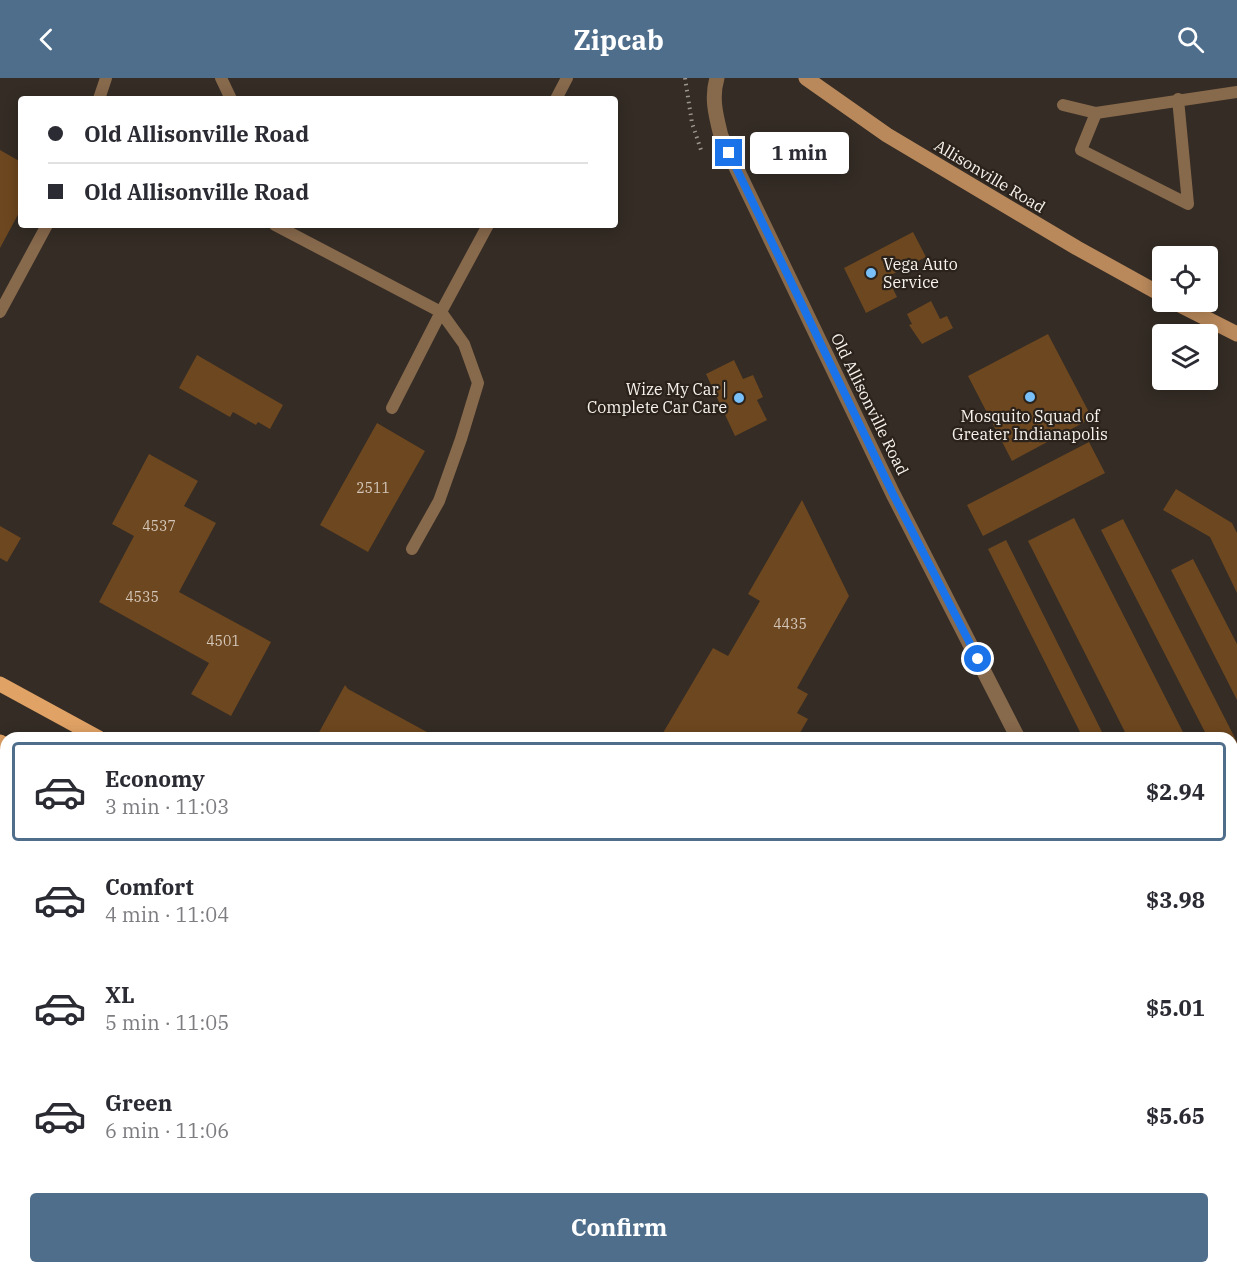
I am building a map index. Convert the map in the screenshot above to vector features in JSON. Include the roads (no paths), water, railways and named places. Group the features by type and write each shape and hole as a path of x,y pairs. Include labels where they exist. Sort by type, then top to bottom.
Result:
{"main road":[{"name":"Allisonville Road","path":"806,78 887,135 1152,290"},
{"path":"1194,312 1237,334"},
{"path":"0,684 88,732"}],"street":[{"name":"Old Allisonville Road","path":"717,78 714,104 721,136 893,494 1015,732"}],"lane":[{"path":"100,96 106,78"},
{"path":"221,78 230,96"},
{"path":"558,96 567,78"},
{"path":"1063,105 1096,113 1237,92"},
{"path":"1096,113 1081,150 1188,204 1178,99"},
{"path":"0,312 45,228"},
{"path":"281,228 441,312 464,344 478,383 439,501 412,549"},
{"path":"392,408 486,228"}],"place":[{"name":"Vega Auto Service","path":"871,273"},
{"name":"Mosquito Squad of Greater Indianapolis","path":"1030,397"},
{"name":"Wize My Car | Complete Car Care","path":"739,398"}]}
